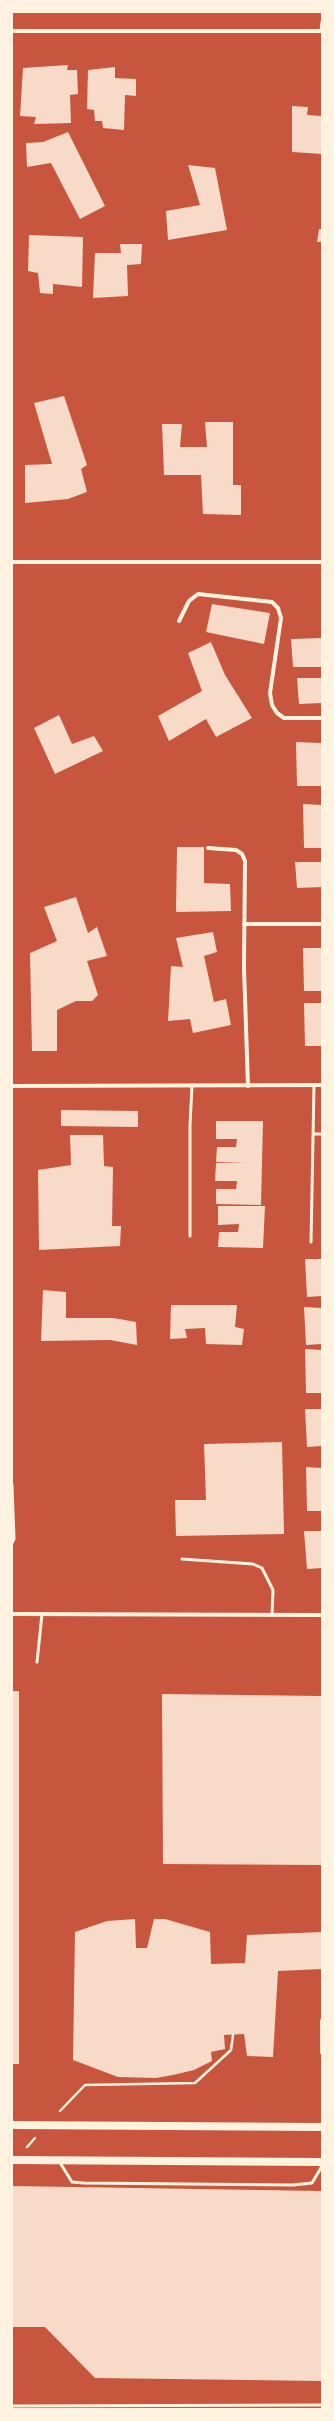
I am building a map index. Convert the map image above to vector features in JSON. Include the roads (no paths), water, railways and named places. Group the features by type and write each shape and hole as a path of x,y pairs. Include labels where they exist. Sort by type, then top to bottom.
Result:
{"main road":[{"path":"12,2125 322,2127"},
{"path":"12,2160 322,2162"}],"street":[{"path":"12,31 322,31"},
{"path":"12,562 322,562"},
{"path":"179,621 189,601 198,594 272,602 278,608 281,618 270,693 272,705 277,713 284,718 322,718"},
{"path":"208,848 236,850 242,854 245,861 244,924 248,1086"},
{"path":"244,924 322,924"},
{"path":"12,1086 248,1086 322,1084"},
{"path":"12,1614 322,1614"}],"lane":[{"path":"322,22 322,31"},
{"path":"311,1242 314,1084"},
{"path":"190,1236 190,1125 192,1086"},
{"path":"313,1134 322,1134"},
{"path":"12,1485 14,1539 12,1543"},
{"path":"182,1559 253,1564 262,1568 273,1590 272,1615"},
{"path":"38,1662 42,1614"},
{"path":"58,2160 72,2182 84,2183 293,2185 312,2183 322,2166"},
{"path":"12,2406 322,2405"}]}
